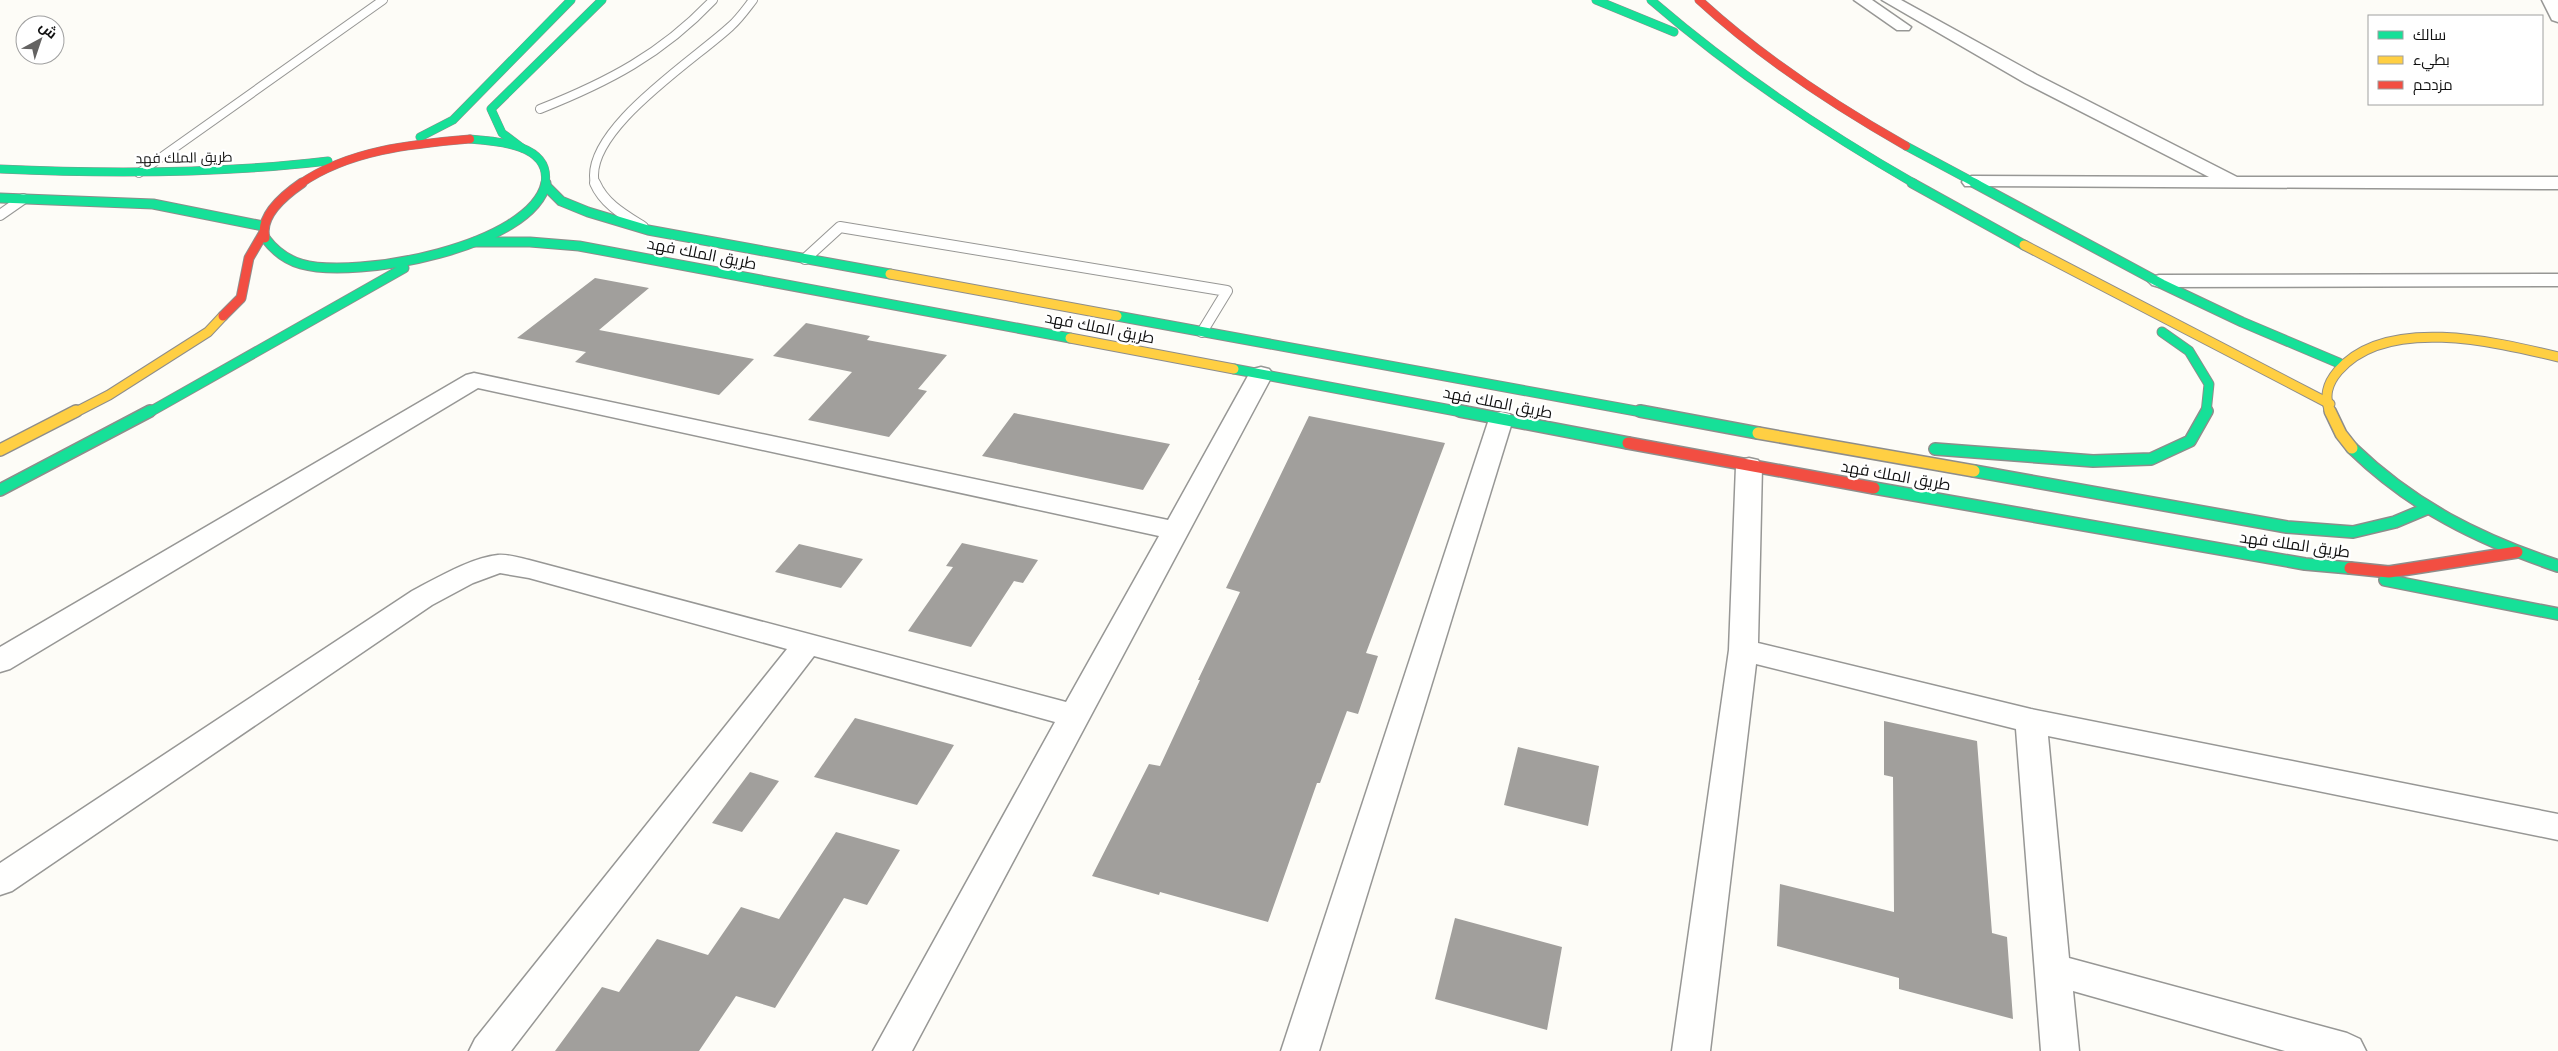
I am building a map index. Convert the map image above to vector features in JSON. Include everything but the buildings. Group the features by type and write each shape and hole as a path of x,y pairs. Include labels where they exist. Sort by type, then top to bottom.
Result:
{"street":[{"path":"404,145 453,120 571,0"},
{"path":"263,230 270,248 287,259 312,266 345,268 381,267 419,260 475,242 523,215 538,200 546,186 547,170 538,158 502,133 491,110 602,0"},
{"path":"1596,0 1647,19 1698,44"},
{"path":"1651,0 1698,44 1729,68 1794,112 1886,168 2098,286 2330,404"},
{"path":"1699,0 1727,27 1774,62 1841,107 1972,182 2228,316 2339,363"},
{"path":"1862,0 1918,36"},
{"path":"1890,0 2031,79 2235,182"},
{"path":"2550,0 2558,17"},
{"path":"2008,86 2050,108"},
{"path":"0,450 109,395 208,332 241,298 249,258 271,210 286,194 309,179 367,154 404,145 470,139 499,142 522,148"},
{"name":"طريق الملك فهد","path":"0,169 139,173 224,173 288,167 367,154"},
{"path":"2158,165 2192,182"},
{"path":"1972,182 2558,183"},
{"name":"طريق الملك فهد","path":"546,186 561,201 588,212 648,230 1771,436 2286,527 2353,532 2395,522 2426,509"},
{"path":"0,198 153,204 263,230"},
{"path":"639,257 667,233"},
{"name":"طريق الملك فهد","path":"475,242 530,242 580,246 1749,466 2305,564 2389,572 2517,552"},
{"path":"0,490 178,397 419,260"},
{"path":"2158,281 2558,280"},
{"path":"1927,448 2093,461 2151,460 2190,440 2206,411 2209,384 2189,352 2098,286"},
{"path":"2558,357 2527,348 2465,339 2412,338 2368,346 2339,363 2326,388 2334,424 2368,465 2426,509 2503,548 2558,566"},
{"path":"892,1051 1261,374"},
{"path":"0,662 474,380 1176,531"},
{"path":"1300,1051 1501,419"},
{"path":"1771,436 1898,446"},
{"path":"1691,1051 1743,650 1749,466"},
{"path":"0,882 422,598 463,576 499,564 529,569 1074,716"},
{"path":"2305,564 2558,614"},
{"path":"488,1051 807,644"},
{"path":"1743,650 2031,721 2558,827"},
{"path":"2031,721 2060,1051"},
{"path":"2053,969 2347,1051"}],"lane":[{"path":"139,173 383,0"},
{"path":"540,109 588,90 637,65 666,46 692,24 713,0"},
{"path":"648,230 613,208 598,190 593,173 598,153 613,131 673,72 732,25 753,0"},
{"path":"0,215 24,199"},
{"path":"805,259 840,227 1227,292 1202,332"}],"traffic: fast":[{"path":"420,137 453,120 571,0"},
{"path":"522,148 502,133 491,109 602,0"},
{"path":"1596,0 1674,32"},
{"path":"1651,0 1693,37 1737,71 1830,134 1877,163 2024,245"},
{"path":"265,238 275,251 300,264 331,269 366,268 404,263 442,253 506,226 528,211 541,195 546,180 543,164 536,156 516,146 470,139"},
{"path":"1906,146 2162,284 2242,322 2339,363"},
{"path":"0,169 123,173 246,169 328,161"},
{"path":"546,186 561,201 588,212 648,230 890,274"},
{"path":"0,198 153,204 263,226"},
{"path":"475,242 530,242 579,246 1070,338"},
{"path":"0,490 178,397 404,268"},
{"path":"1117,316 1758,433"},
{"path":"1935,449 2093,461 2151,459 2190,441 2207,411 2209,384 2189,351 2162,332"},
{"path":"1234,369 1628,443"},
{"path":"2352,448 2397,488 2448,520 2501,545 2558,566"},
{"path":"1974,471 2287,527 2353,532 2395,522 2426,509"},
{"path":"1874,488 2305,564 2350,568"},
{"path":"2385,580 2558,614"}],"traffic: slow":[{"path":"2024,245 2330,404"},
{"path":"890,274 1117,316"},
{"path":"0,450 109,395 208,332 223,316"},
{"path":"1070,338 1234,369"},
{"path":"2352,448 2341,434 2331,416 2326,397 2327,388 2330,380 2348,359 2373,346 2403,339 2469,340 2558,357"},
{"path":"1758,433 1974,471"}],"traffic: jam":[{"path":"1699,0 1772,61 1824,97 1906,146"},
{"path":"265,238 264,226 273,210 290,191 311,176 336,164 362,155 418,144 470,139"},
{"path":"223,316 241,298 249,258 263,234"},
{"path":"1628,443 1874,488"},
{"path":"2350,568 2389,572 2517,552"}]}
